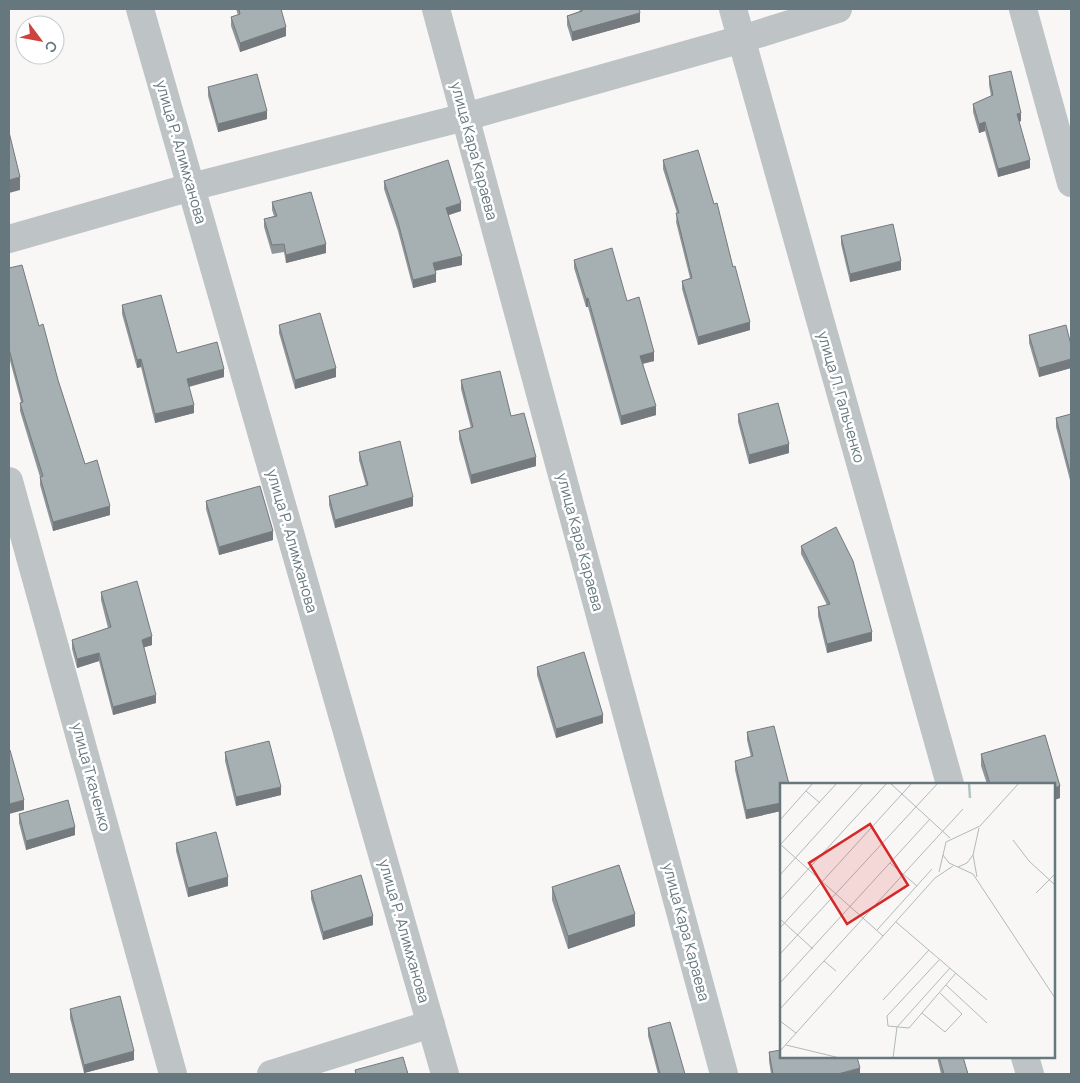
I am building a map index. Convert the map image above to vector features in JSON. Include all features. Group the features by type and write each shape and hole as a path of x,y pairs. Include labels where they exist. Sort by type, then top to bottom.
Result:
{"street":[{"name":"улица Р. Алимханова","path":"140,9 445,1074"},
{"name":"улица Кара Караева","path":"436,9 724,1074"},
{"name":"улица Л. Гальченко","path":"734,9 950,783"},
{"path":"9,239 191,186 465,117 742,39 838,9"},
{"path":"1023,9 1071,183"},
{"name":"улица Ткаченко","path":"9,480 173,1074"},
{"path":"271,1074 431,1024"},
{"path":"1026,1058 1030,1074"}],"building":[{"path":"239,9 281,9 286,27 240,43 231,17 240,14"},
{"path":"582,9 639,9 640,13 572,32 567,16 582,11"},
{"path":"1011,71 1021,113 1017,114 1030,160 998,169 985,122 979,124 973,104 993,95 989,76"},
{"path":"257,74 267,111 218,124 208,87"},
{"path":"9,132 20,177 9,180"},
{"path":"698,150 714,204 717,203 733,267 735,266 750,322 698,337 682,281 692,278 676,213 679,213 663,160"},
{"path":"448,160 461,203 446,208 462,256 433,263 436,274 413,280 398,222 384,181"},
{"path":"311,192 326,244 286,255 284,244 272,245 264,219 277,216 272,202"},
{"path":"893,224 901,261 850,274 841,236"},
{"path":"612,248 627,301 639,297 654,352 640,356 656,406 621,416 588,298 586,299 574,260"},
{"path":"22,265 39,326 43,324 58,380 85,464 97,460 110,506 53,522 40,477 43,476 20,403 23,402 9,349 9,268"},
{"path":"161,295 177,353 217,342 224,369 187,379 194,405 155,414 141,359 137,360 122,305"},
{"path":"320,313 336,368 295,380 279,325"},
{"path":"1066,325 1071,345 1071,359 1039,368 1029,335"},
{"path":"500,371 511,416 524,413 536,457 471,475 459,431 473,427 461,380"},
{"path":"778,403 789,444 749,455 738,414"},
{"path":"1071,414 1071,476 1056,418"},
{"path":"400,441 413,497 335,520 329,496 368,485 359,452"},
{"path":"260,486 273,531 219,547 206,501"},
{"path":"836,527 853,561 872,632 827,644 818,607 830,604 801,546"},
{"path":"137,581 152,636 142,640 156,695 113,707 99,653 77,659 72,640 111,627 101,592"},
{"path":"584,652 603,715 556,729 537,667"},
{"path":"774,726 789,783 780,783 780,803 746,810 735,761 753,756 747,732"},
{"path":"1045,735 1060,786 1055,788 1055,783 990,783 981,754"},
{"path":"269,741 281,787 236,797 225,752"},
{"path":"9,750 24,800 9,804"},
{"path":"68,800 75,827 26,841 19,814"},
{"path":"216,832 228,877 188,888 176,843"},
{"path":"619,865 635,914 568,936 552,887"},
{"path":"361,875 373,916 323,932 311,891"},
{"path":"120,996 134,1051 84,1065 70,1009"},
{"path":"670,1022 685,1074 660,1074 648,1028"},
{"path":"780,1050 780,1058 857,1058 860,1068 838,1074 773,1074 769,1052"},
{"path":"403,1057 408,1074 356,1074 355,1070"},
{"path":"939,1058 963,1058 968,1074 944,1074"}]}
